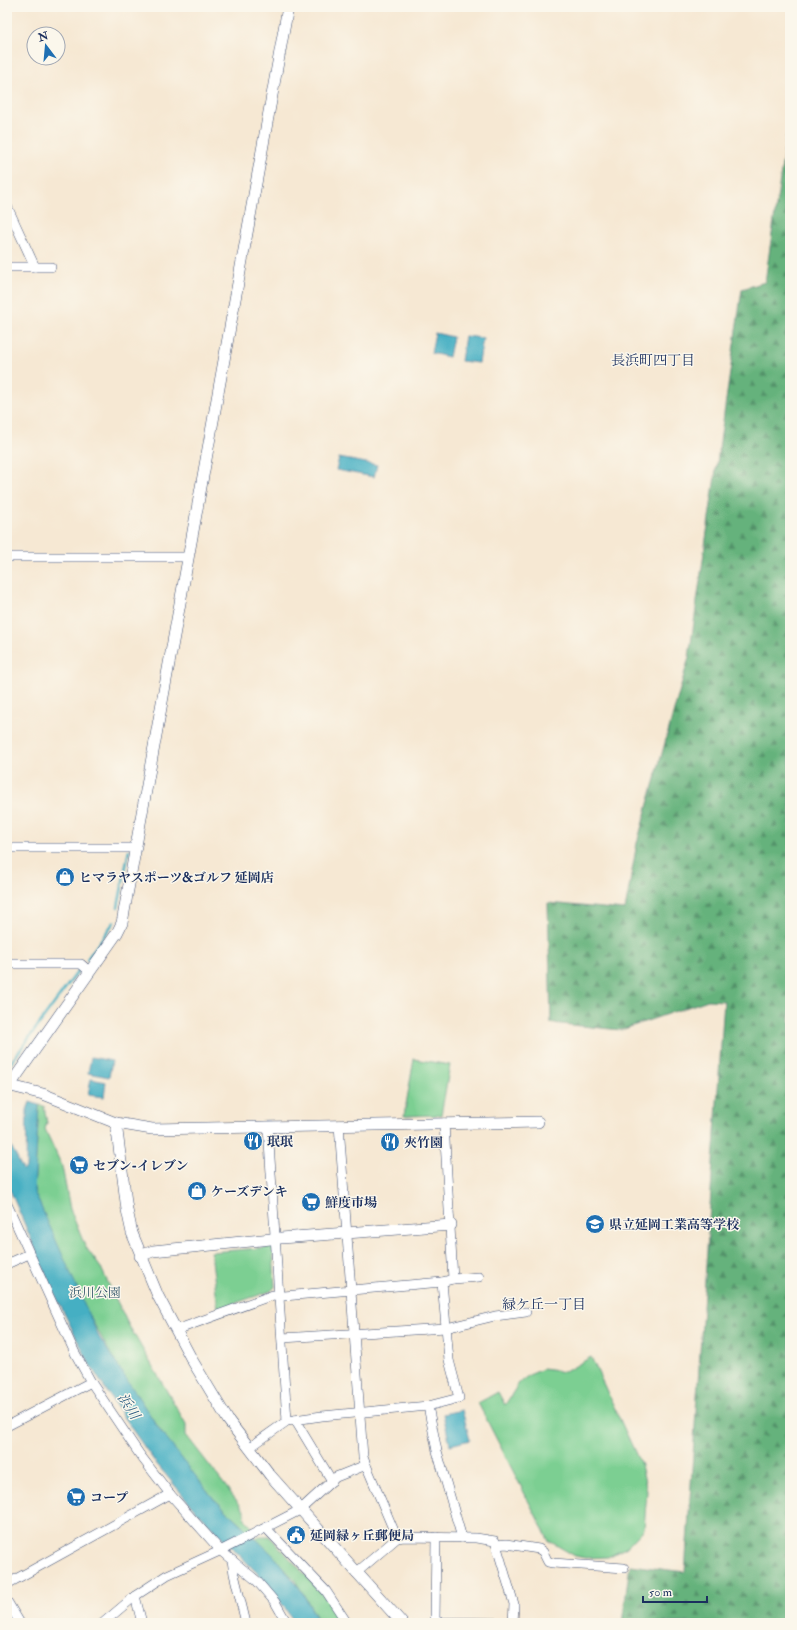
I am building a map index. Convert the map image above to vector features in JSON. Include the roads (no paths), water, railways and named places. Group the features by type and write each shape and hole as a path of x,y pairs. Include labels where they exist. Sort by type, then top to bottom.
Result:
{"street":[{"path":"288,7 122,923 90,972 8,1085 43,1094 116,1123 152,1129 538,1122"},
{"path":"7,206 35,267"},
{"path":"7,267 51,267"},
{"path":"7,557 188,557"},
{"path":"7,848 135,848"},
{"path":"7,964 81,964 90,972"},
{"path":"116,1123 127,1210 132,1233 140,1256 158,1296 212,1394 249,1448 300,1510 402,1623"},
{"path":"444,1123 453,1279"},
{"path":"339,1125 363,1458 397,1538"},
{"path":"268,1127 282,1338 291,1421 332,1481"},
{"path":"7,1204 75,1352 91,1382 140,1455 170,1494 232,1560 257,1581 275,1602 288,1623"},
{"path":"140,1256 153,1251 451,1225"},
{"path":"7,1264 29,1254"},
{"path":"176,1330 273,1295 279,1294 284,1296 442,1282 453,1279 479,1277"},
{"path":"249,1448 291,1421 359,1412 428,1406 459,1398 449,1360 442,1282"},
{"path":"282,1338 446,1328 495,1316 526,1312"},
{"path":"7,1426 91,1382"},
{"path":"428,1406 437,1451 462,1538"},
{"path":"103,1623 135,1596 167,1575 223,1550 300,1510 336,1477 366,1465"},
{"path":"7,1584 170,1494"},
{"path":"266,1528 326,1591 347,1623"},
{"path":"356,1573 397,1538 404,1536 436,1537 462,1538 495,1541 514,1604 513,1623 435,1622 436,1537"},
{"path":"497,1545 506,1544 539,1550 543,1552 548,1562 553,1563 624,1568"},
{"path":"232,1560 246,1623"},
{"path":"135,1596 142,1623"},
{"path":"7,1601 20,1623"}],"water":[{"path":"435,333 453,337 449,357 431,353"},
{"path":"465,336 483,338 479,363 461,361"},
{"path":"339,458 377,465 374,477 336,470"},
{"path":"91,1057 112,1061 109,1077 88,1073"},
{"path":"91,1079 106,1082 104,1097 88,1095"},
{"name":"浜川","path":"30,1102 39,1105 34,1191 99,1337 161,1432 213,1498 273,1555 301,1590 319,1623 295,1623 268,1584 197,1512 155,1462 124,1418 90,1365 54,1293 7,1183 7,1138 23,1170 26,1168 27,1110"},
{"path":"462,1410 470,1440 450,1445 443,1414"}],"waterway":[{"path":"118,907 129,850"},
{"path":"87,959 114,922"},
{"path":"7,1068 78,971"}],"place":[{"name":"ヒマラヤスポーツ&ゴルフ 延岡店","path":"65,877"},
{"name":"珉珉","path":"253,1141"},
{"name":"夾竹園","path":"390,1142"},
{"name":"セブン-イレブン","path":"79,1165"},
{"name":"ケーズデンキ","path":"197,1191"},
{"name":"鮮度市場","path":"311,1202"},
{"name":"県立延岡工業高等学校","path":"595,1224"},
{"name":"コープ","path":"76,1497"},
{"name":"延岡緑ヶ丘郵便局","path":"296,1535"}],"district":[{"name":"長浜町四丁目","path":"653,360"},
{"name":"緑ケ丘一丁目","path":"544,1304"}],"park label":[{"name":"浜川公園","path":"95,1292"}]}
